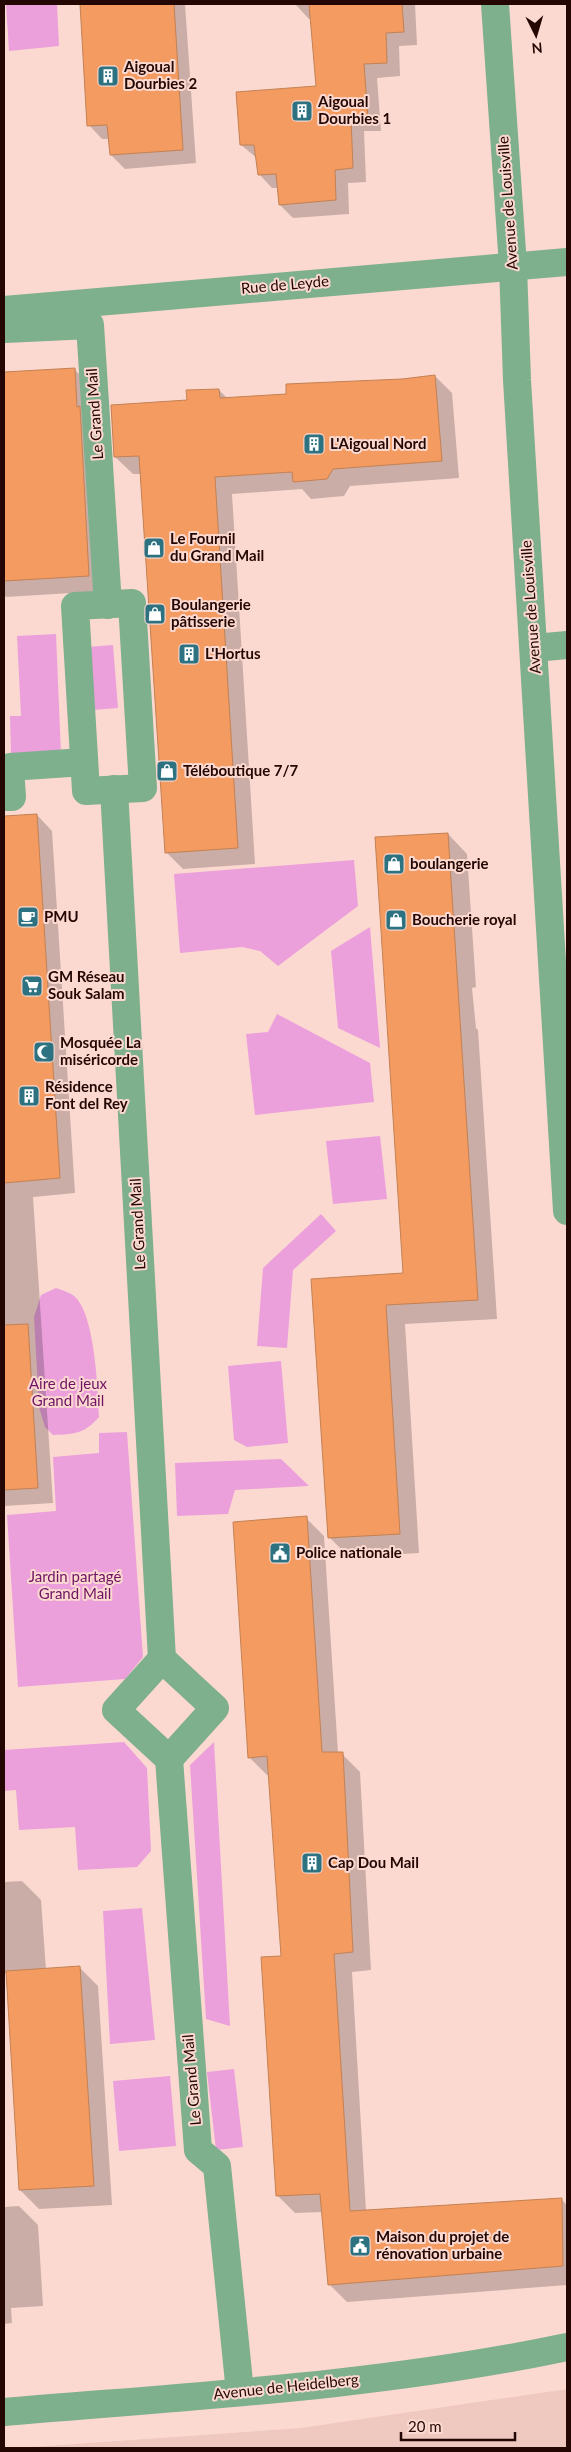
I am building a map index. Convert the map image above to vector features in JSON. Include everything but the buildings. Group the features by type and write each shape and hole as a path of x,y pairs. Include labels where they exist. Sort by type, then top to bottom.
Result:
{"street":[{"name":"Avenue de Louisville","path":"495,4 513,266 517,380 567,1211"},
{"name":"Rue de Leyde","path":"4,311 567,262"},
{"name":"Le Grand Mail","path":"4,311 5,329 90,325 108,604"},
{"path":"132,603 142,788 86,791 84,762 75,606 132,603"},
{"path":"534,648 567,645"},
{"path":"4,797 12,797 10,767 84,762"},
{"name":"Le Grand Mail","path":"114,789 162,1660"},
{"path":"162,1660 215,1708 169,1759 116,1710 162,1660"},
{"name":"Le Grand Mail","path":"169,1759 198,2150 217,2166 240,2392"},
{"name":"Avenue de Heidelberg","path":"4,2412 240,2392 402,2375 567,2347"}],"shaded area":[{"path":"567,2389 567,2448 17,2448 301,2428"}],"green space":[{"path":"6,4 57,4 59,46 9,51"},
{"path":"56,634 61,754 11,756 10,716 21,716 17,636"},
{"path":"113,645 118,708 93,710 88,647"},
{"path":"354,860 358,906 278,966 260,951 242,947 180,953 174,874"},
{"path":"370,927 380,1048 338,1028 331,951"},
{"path":"277,1014 370,1063 374,1102 255,1115 246,1034 268,1032"},
{"path":"380,1136 387,1199 333,1204 326,1141"},
{"path":"321,1214 336,1231 293,1270 287,1348 257,1346 263,1268"},
{"name":"Aire de jeux Grand Mail","path":"56,1288 74,1296 87,1318 94,1353 99,1417 89,1427 79,1432 53,1435 45,1427 39,1407 34,1317 41,1295"},
{"path":"281,1361 288,1443 247,1447 234,1440 228,1366"},
{"name":"Jardin partagé Grand Mail","path":"127,1432 143,1657 125,1679 18,1687 7,1515 56,1511 53,1457 99,1453 99,1433"},
{"path":"281,1459 309,1486 235,1490 228,1514 177,1516 175,1463"},
{"path":"124,1742 147,1768 151,1851 137,1867 78,1870 75,1827 19,1830 16,1790 4,1791 4,1750"},
{"path":"214,1742 230,2026 206,2019 190,1765"},
{"path":"142,1908 155,2040 110,2044 103,1911"},
{"path":"234,2069 243,2147 216,2150 207,2072"},
{"path":"170,2076 176,2146 119,2151 113,2081"}],"place":[{"name":"Aigoual Dourbies 2","path":"108,76"},
{"name":"Aigoual Dourbies 1","path":"302,111"},
{"name":"L'Aigoual Nord","path":"314,444"},
{"name":"Le Fournil du Grand Mail","path":"154,548"},
{"name":"Boulangerie pâtisserie","path":"155,614"},
{"name":"L'Hortus","path":"189,654"},
{"name":"Téléboutique 7/7","path":"167,771"},
{"name":"boulangerie","path":"394,864"},
{"name":"PMU","path":"28,917"},
{"name":"Boucherie royal","path":"396,920"},
{"name":"GM Réseau Souk Salam","path":"32,986"},
{"name":"Mosquée La miséricorde","path":"44,1052"},
{"name":"Résidence Font del Rey","path":"29,1096"},
{"name":"Police nationale","path":"280,1553"},
{"name":"Cap Dou Mail","path":"312,1863"},
{"name":"Maison du projet de rénovation urbaine","path":"360,2246"}]}
